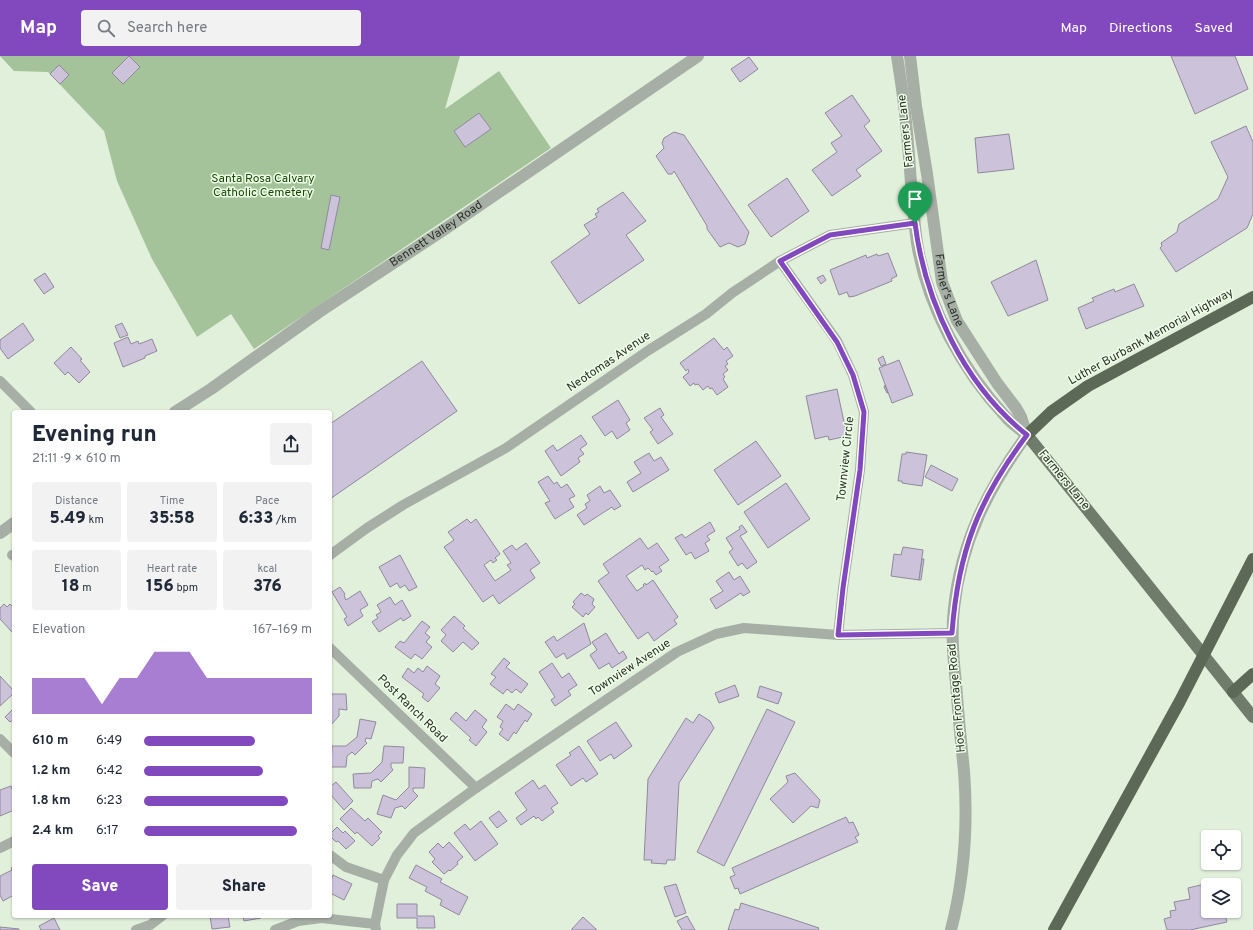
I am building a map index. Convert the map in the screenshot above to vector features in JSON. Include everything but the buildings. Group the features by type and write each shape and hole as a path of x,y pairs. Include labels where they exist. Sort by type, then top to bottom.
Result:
{"highway":[{"name":"Luther Burbank Memorial Highway","path":"1027,435 1051,412 1088,386 1253,297"},
{"path":"1054,930 1180,701 1253,559"},
{"path":"1233,692 1253,674"}],"main road":[{"name":"Farmers Lane","path":"1027,435 1116,544 1253,718"}],"street":[{"name":"Bennett Valley Road","path":"178,410 211,389 319,312 457,221 698,56"},
{"name":"Farmers Lane","path":"897,56 905,113 915,223 927,283 945,327 958,352 982,388 1006,417 1027,435"},
{"name":"Farmer's Lane","path":"910,56 942,282 957,321 997,383 1016,408 1021,417 1027,435"},
{"name":"Neotomas Avenue","path":"332,554 367,528 403,505 506,448 649,350 706,314 732,293 780,261 830,235 915,223"},
{"name":"Townview Circle","path":"780,261 837,342 853,375 864,412 860,470 843,588 838,635"},
{"path":"0,381 29,410"},
{"name":"Hoen Frontage Road","path":"950,930 955,909 962,860 966,806 952,633 958,581 971,533 991,489 1027,435"},
{"path":"0,533 12,524"},
{"name":"Townview Avenue","path":"376,927 384,880 396,855 414,833 476,788 677,652 716,634 744,628 838,635 952,633"},
{"name":"Post Ranch Road","path":"332,650 476,788"},
{"path":"0,739 12,751"},
{"path":"0,848 12,841"},
{"path":"332,856 346,867 384,880"},
{"path":"136,930 150,925 159,918"},
{"path":"275,930 298,921 321,918 376,927"}],"green space":[{"name":"Santa Rosa Calvary Catholic Cemetery","path":"0,56 460,56 445,109 499,71 551,148 254,349 231,314 197,337 152,259 117,181 104,131 48,72 14,71"}],"route":[{"path":"915,223 927,283 945,327 958,352 982,388 1006,417 1027,435 991,489 971,533 961,564 955,597 952,633 838,635 852,519 860,470 864,412 853,375 837,342 780,261 830,235 915,223"}]}
